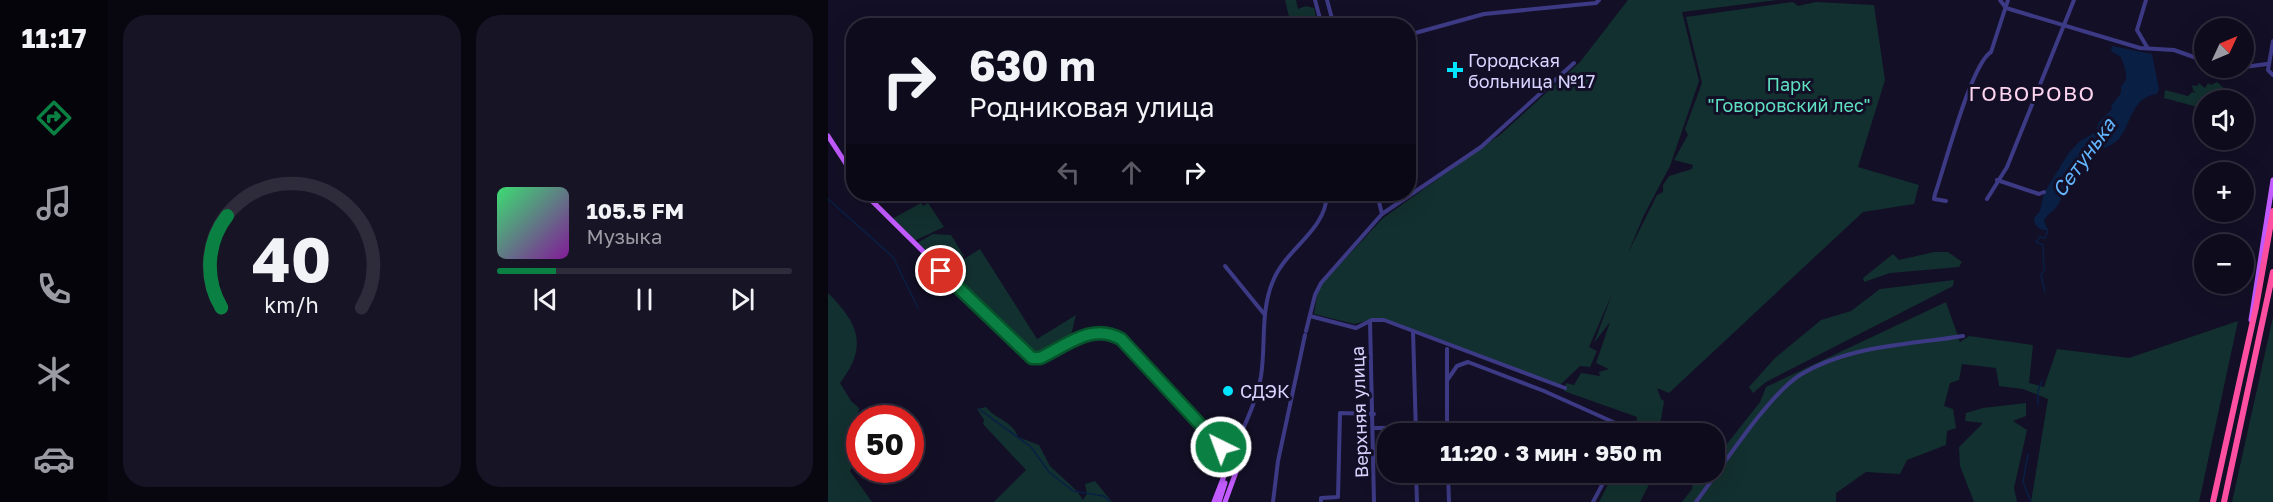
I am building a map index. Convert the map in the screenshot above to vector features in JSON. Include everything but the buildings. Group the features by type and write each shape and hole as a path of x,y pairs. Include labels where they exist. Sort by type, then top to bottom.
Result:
{"highway":[{"path":"2213,502 2247,348 2273,211"},
{"path":"2224,502 2273,272"}],"main road":[{"path":"828,136 846,164"},
{"path":"2247,348 2261,241 2273,180"},
{"path":"871,201 1026,354 1040,358 1090,333 1102,332 1116,336 1131,347 1235,461 1236,472 1225,502"},
{"path":"1216,502 1231,458"}],"street":[{"path":"1315,0 1320,18"},
{"path":"1327,0 1332,18"},
{"path":"1416,33 1484,14 1596,3 1599,0"},
{"path":"2000,0 2006,8 2064,26 2140,48 2174,50 2194,57"},
{"path":"1946,201 1934,200 1935,194 1971,83 1984,57 1991,52 2008,0"},
{"path":"1986,199 2007,167 2074,0"},
{"path":"2146,0 2137,30 2146,47"},
{"path":"2273,41 2267,64 2268,70 2273,75"},
{"path":"1416,191 1488,142 1574,63"},
{"path":"2254,66 2267,64"},
{"path":"1997,180 2039,194 2044,192"},
{"path":"1231,458 1258,388 1267,300 1282,264 1320,222 1325,201"},
{"path":"1379,201 1382,214"},
{"path":"1273,502 1278,461 1315,295 1321,283 1382,214 1401,201"},
{"path":"1225,266 1265,315"},
{"path":"1255,302 1261,304 1267,300"},
{"path":"1310,316 1356,328 1370,321 1384,320 1565,388"},
{"name":"Верхняя улица","path":"1370,321 1375,428 1374,502"},
{"path":"1413,331 1415,423"},
{"path":"1696,502 1768,407 1799,376 1830,362 1868,350 1963,336"},
{"path":"1447,349 1448,423"},
{"path":"1448,379 1457,366 1468,362 1558,397 1615,423"},
{"path":"1321,502 1321,498 1338,497 1340,412 1374,414"},
{"path":"1416,483 1417,502"},
{"path":"1448,483 1449,502"},
{"path":"1593,502 1603,483"}],"green space":[{"path":"1285,0 1296,0 1298,9 1306,6 1314,8 1316,18 1289,18"},
{"name":"Парк \"Говоровский лес\"","path":"1628,0 1777,0 1682,12 1699,81 1670,166 1644,215 1628,253 1657,195 1663,192 1663,185 1669,176 1692,169 1693,165 1674,160 1688,135 1685,129 1702,83 1686,17 1793,2 1798,6 1816,2 1874,5 1885,80 1858,167 1919,185 1914,204 1863,212 1669,393 1657,388 1664,401 1660,423 1636,423 1637,417 1564,391 1566,383 1574,385 1581,373 1600,376 1599,372 1609,369 1596,363 1610,322 1594,343 1612,294 1589,347 1597,351 1590,367 1580,366 1560,385 1381,318 1354,324 1314,314 1318,288 1383,218 1407,201 1416,201 1416,195 1501,134 1580,62"},
{"path":"2217,82 2226,90 2194,91 2192,85 2197,86 2199,83 2205,88 2208,83 2211,85"},
{"path":"2165,90 2188,96 2194,92 2194,106 2164,98"},
{"path":"921,203 923,206 928,203 944,227 914,241 892,219"},
{"path":"933,234 951,235 964,256 943,269 917,243"},
{"path":"980,249 1037,339 1076,315 1071,335 1041,351 1027,350 945,271"},
{"path":"1934,252 1948,252 1962,262 1959,267 1890,273 1864,282 1863,278 1893,254 1899,260"},
{"path":"1954,280 1953,286 1766,382 1753,393 1749,387 1775,358 1821,320 1851,311 1880,289"},
{"path":"828,293 847,315 856,335 855,358 840,383 856,405 846,405 846,483 859,483 872,502 828,502"},
{"path":"1946,302 1960,342 1969,336 2033,345 2029,383 2044,387 2057,349 2129,358 2238,321 2199,502 2031,502 2048,399 2023,389 1999,386 1996,368 1962,364 1959,380 1950,383 1944,406 1953,409 1956,428 1947,431 1946,445 1907,460 1900,474 1866,472 1836,493 1836,502 1682,502 1692,489 1693,483 1725,483 1725,446 1760,402 1766,387"},
{"path":"2273,317 2273,502 2232,502"},
{"path":"2026,403 2026,416 2013,421 2027,430 2014,488 2017,502 1974,502 1960,466 1959,447 1983,423 1965,421 1966,413 1983,408"},
{"path":"986,407 1008,423 1018,437 1039,445 1050,466 1076,490 1083,500 1087,494 1085,484 1095,481 1112,502 994,502 1026,470 983,424 984,420 977,409"},
{"path":"1608,483 1650,483 1640,502 1599,502"}],"water":[{"path":"2112,46 2152,54 2159,89 2157,94 2148,96 2137,106 2118,140 2081,163 2058,205 2044,221 2048,230 2040,229 2036,226 2034,218 2040,211 2044,193 2068,154 2080,141 2096,132 2098,123 2112,109 2111,106 2121,93 2126,73 2121,57 2111,51"}],"waterway":[{"path":"828,199 893,257 918,308"},
{"name":"Сетунька","path":"2045,292 2041,275 2044,271 2043,245 2036,242 2040,237 2045,238 2048,230"},
{"name":"Сетунька","path":"2038,405 2038,391 2042,381"},
{"path":"979,409 1031,447 1049,472 1073,491 1104,496 1110,502"},
{"name":"Сетунька","path":"2028,454 2023,482 2031,502"}],"place":[{"name":"Городская больница №17","path":"1455,70"},
{"name":"СДЭК","path":"1228,391"}],"district":[{"name":"ГОВОРОВО","path":"2032,93"}],"route":[{"path":"941,271 1032,358 1040,358 1090,333 1109,333 1121,339 1131,347 1221,447"}]}
